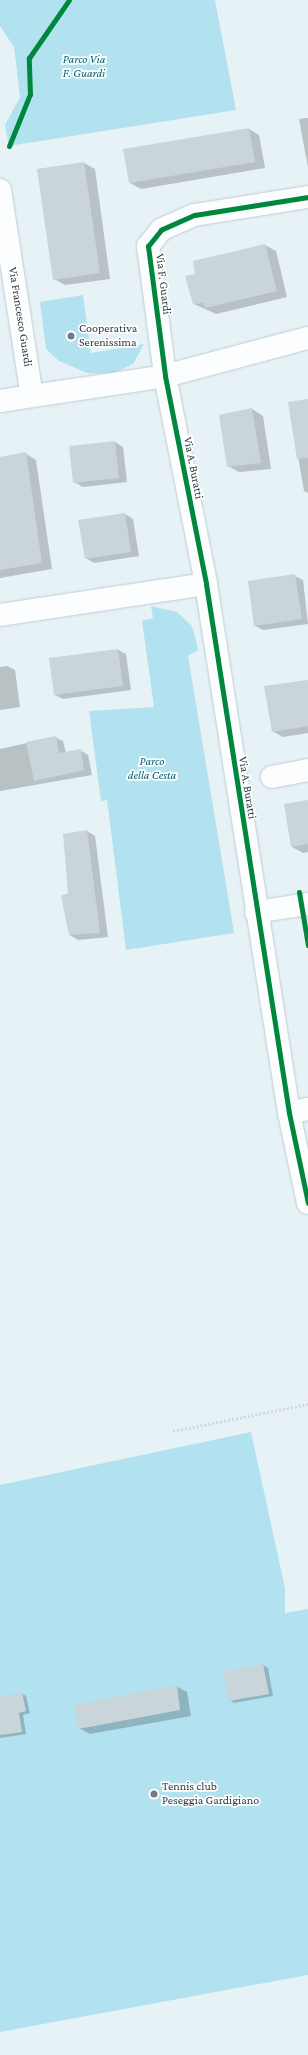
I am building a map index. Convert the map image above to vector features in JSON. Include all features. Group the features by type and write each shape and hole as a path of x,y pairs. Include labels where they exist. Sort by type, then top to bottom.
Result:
{"street":[{"name":"Via Francesco Guardi","path":"0,190 32,396"},
{"name":"Via F. Guardi","path":"165,376 148,246 161,230 194,215 308,197"},
{"path":"0,401 165,376 308,338"},
{"name":"Via A. Buratti","path":"165,376 206,584 256,912 298,1111 308,1203"},
{"path":"0,615 206,584"},
{"path":"272,777 308,770"},
{"path":"256,912 308,904"}],"path":[{"path":"173,1430 308,1404"}],"green space":[{"name":"Parco Via F. Guardi","path":"0,0 215,0 236,110 9,146 5,125 20,97 14,47 0,26"},
{"path":"83,295 91,353 144,344 133,364 112,374 87,373 59,361 46,349 40,302"},
{"name":"Parco della Cesta","path":"151,606 177,612 191,625 195,636 198,650 188,656 234,933 126,950 107,800 101,801 89,711 154,707 142,621 153,618"},
{"name":"Tennis club Peseggia Gardigiano","path":"251,1432 285,1588 285,1613 308,1609 308,1975 0,2032 0,1485"}],"building":[{"path":"249,128 255,162 129,183 123,149"},
{"path":"84,162 100,273 53,280 37,169"},
{"path":"265,244 277,291 205,308 203,303 193,304 185,276 195,274 193,261"},
{"path":"308,399 308,458 297,459 288,402"},
{"path":"252,408 261,463 227,467 219,415"},
{"path":"115,441 119,478 73,483 69,446"},
{"path":"26,452 42,563 0,570 0,457"},
{"path":"125,513 131,552 85,559 78,520"},
{"path":"295,574 302,619 254,626 248,581"},
{"path":"118,649 123,686 54,695 49,658"},
{"path":"308,680 308,726 272,732 264,686"},
{"path":"56,736 59,753 81,749 84,770 34,781 26,742"},
{"path":"308,800 308,844 291,847 284,804"},
{"path":"87,830 100,933 69,935 61,896 68,893 63,834"},
{"path":"263,1664 269,1694 229,1701 223,1672"},
{"path":"177,1685 180,1710 78,1729 75,1705"},
{"path":"22,1692 26,1711 19,1713 22,1732 0,1735 0,1697"}],"cycle path":[{"path":"9,146 30,94 29,58 69,0"},
{"path":"308,197 194,215 161,230 148,246 165,376 206,584 289,1113 308,1203"},
{"path":"299,892 308,945"}],"place":[{"name":"Cooperativa Serenissima","path":"71,336"},
{"name":"Tennis club Peseggia Gardigiano","path":"154,1794"}]}
